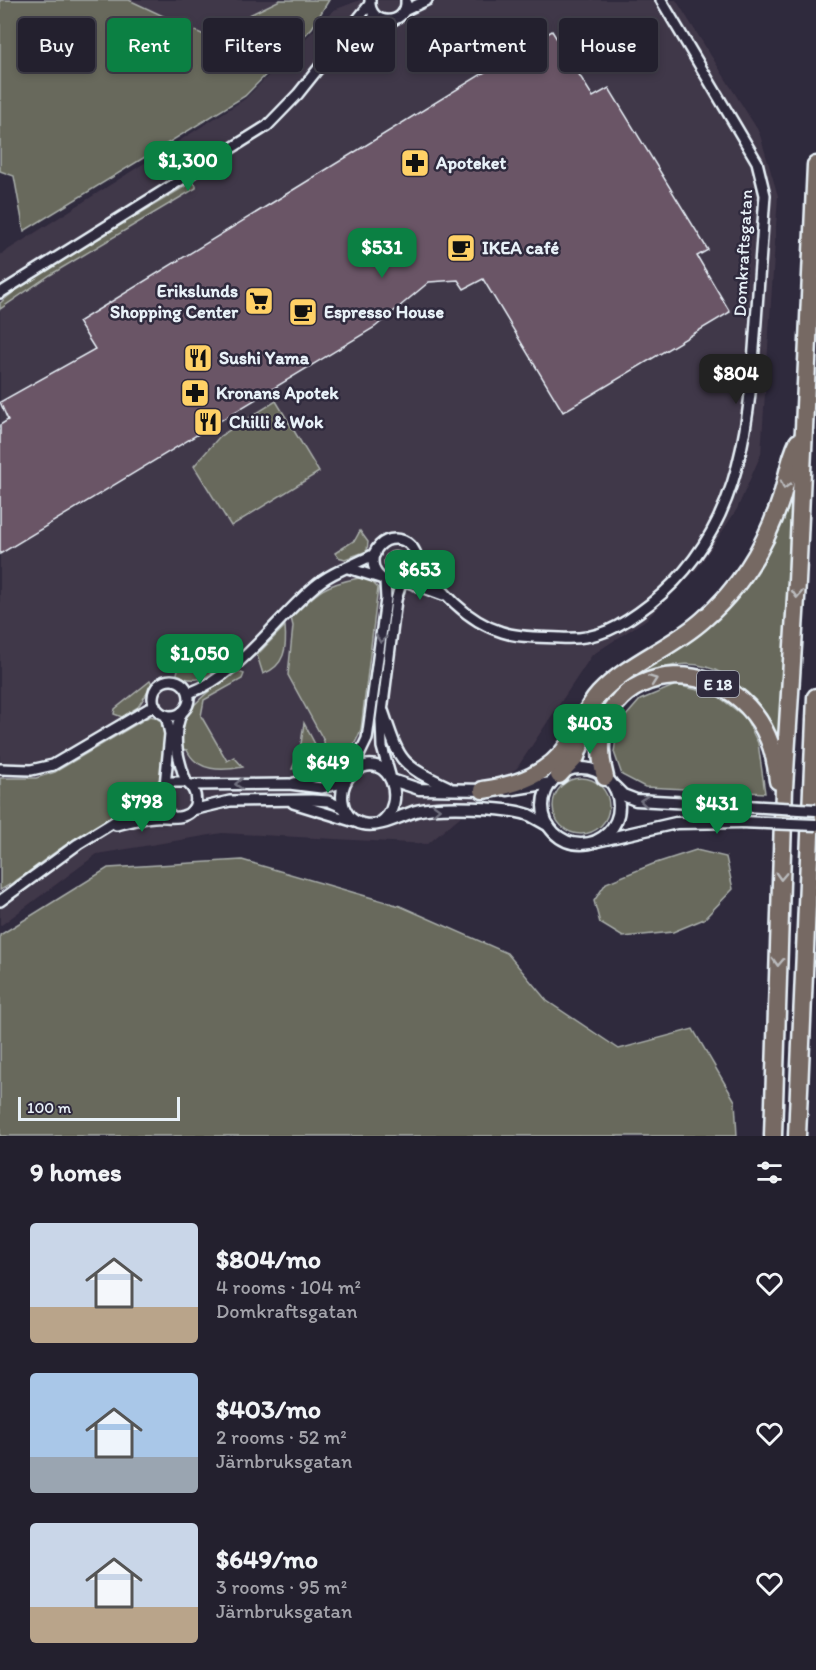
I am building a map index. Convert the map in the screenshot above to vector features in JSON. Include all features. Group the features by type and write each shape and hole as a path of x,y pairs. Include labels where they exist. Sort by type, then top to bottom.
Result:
{"highway":[{"name":"E 18","path":"774,1136 781,848 816,165"},
{"name":"E 18","path":"555,779 576,757 586,728 601,699 624,675 692,630 716,609 737,585 769,530 785,484 792,453 804,431"},
{"path":"483,790 516,783 546,769 569,744 597,696 624,675"},
{"name":"E 18","path":"608,781 600,752 601,736 613,709 623,698 649,681 664,677 679,675 710,680 742,701 766,732 776,762 778,802 775,838 781,848"},
{"path":"797,1136 814,788 816,697"}],"street":[{"path":"404,11 406,0"},
{"path":"357,18 369,2 376,17 390,21 427,0"},
{"name":"Domkraftsgatan","path":"403,582 445,596 491,628 503,632 576,640 597,636 633,618 677,579 710,536 736,479 749,412 764,183 757,162 661,0"},
{"path":"0,293 267,126 315,72"},
{"path":"189,693 198,690 235,664 326,577 375,554 384,543 398,540 410,545 417,560 413,574 403,582 396,600 383,712 382,747 391,778 394,804 388,816 380,823"},
{"path":"360,823 350,817 344,808 342,792 362,754 367,739 386,599 383,579 374,567 375,554"},
{"name":"Domkraftsgatan","path":"417,560 445,596"},
{"path":"348,568 383,579 403,582"},
{"path":"182,712 174,716 166,715 155,705 155,691 165,681 180,682 189,693 188,704 178,722 176,747 188,783 196,797 192,810"},
{"path":"0,769 31,770 53,765 155,705"},
{"path":"383,712 397,753 404,762 423,775 451,788"},
{"path":"166,715 170,734 160,802 171,816"},
{"path":"289,784 338,771 362,754"},
{"path":"0,901 78,844 108,828 171,782 289,784 321,788 347,779 361,768 369,766 385,771 391,778 419,789 516,790 555,779 581,768 608,781 623,795 636,801 816,810"},
{"path":"549,826 544,801 555,779"},
{"path":"594,841 610,830 616,820 619,805 608,781"},
{"path":"108,828 140,819 179,817 192,810 230,801 321,800 344,808"},
{"path":"288,802 360,823 380,823 417,811 450,808 515,811 530,815 549,826 556,835 572,843 594,841 676,823 741,822 816,825"}],"shaded area":[{"path":"123,0 283,0 244,18 203,18 203,35 191,29 191,18 164,18"},
{"path":"360,0 676,0 759,132 778,196 761,454 737,509 698,568 647,619 592,655 517,768 428,844 222,833 97,854 0,926 0,255 245,99 272,72 303,72 303,41 315,29 315,72 395,72 395,18 326,18 334,10"}],"green space":[{"path":"0,0 129,0 168,18 107,18 107,72 191,72 191,29 203,35 203,72 269,72 245,96 24,231 14,176 0,171"},
{"path":"280,0 329,0 318,18 315,18 312,28 303,37 303,18 243,18"},
{"path":"192,182 196,188 50,275 0,309 0,303 25,283"},
{"path":"276,401 319,472 231,526 194,466 220,436"},
{"path":"789,492 792,492 779,746 756,706 742,688 723,674 704,666 685,664 666,667 630,684 603,714 595,731 592,729 598,714 618,688 640,670 687,643 708,626"},
{"path":"360,531 368,542 367,551 345,559 338,557 335,553 355,540"},
{"path":"391,551 399,551 406,558 406,566 399,573 391,573 384,566 384,558"},
{"path":"359,578 370,580 378,588 361,729 356,742 348,752 327,766 324,741 288,675 293,626 291,618 321,591"},
{"path":"285,626 286,642 283,655 276,666 263,674 257,655"},
{"path":"207,660 214,663 214,671 206,677 191,679 177,674 178,669"},
{"path":"236,671 244,674 242,679 204,700 201,716 227,761 234,757 243,767 219,769 204,766 191,757 187,750 182,749 183,723 205,694"},
{"path":"150,681 153,684 138,707 122,717 114,714 115,709"},
{"path":"676,685 715,694 745,717 758,743 765,793 645,787 622,775 614,752 618,725 640,700"},
{"path":"150,716 161,721 166,736 163,771 151,790 128,809 53,853 0,890 0,778 36,778 55,772"},
{"path":"304,723 316,746 317,768 292,769 300,751"},
{"path":"581,778 592,780 601,786 607,795 609,806 607,817 601,826 592,832 581,834 570,832 561,826 555,817 553,806 555,795 561,786 570,780"},
{"path":"696,850 726,857 733,889 704,919 673,932 623,937 600,923 594,901 606,883"},
{"path":"242,860 400,906 507,953 547,1001 619,1049 693,1029 735,1101 737,1136 0,1136 0,935 108,868"}],"building":[{"name":"Erikslunds Shopping Center","path":"552,31 559,42 559,72 577,72 593,97 609,88 708,250 697,256 730,312 563,412 483,279 464,289 458,280 429,282 375,327 0,554 0,425 8,420 0,402 95,349 78,322 485,72 547,72 547,34"}],"place":[{"name":"Apoteket","path":"415,163"},
{"name":"IKEA café","path":"461,248"},
{"name":"Erikslunds Shopping Center","path":"259,301"},
{"name":"Espresso House","path":"303,312"},
{"name":"Sushi Yama","path":"198,358"},
{"name":"Kronans Apotek","path":"195,393"},
{"name":"Chilli & Wok","path":"208,422"}]}
